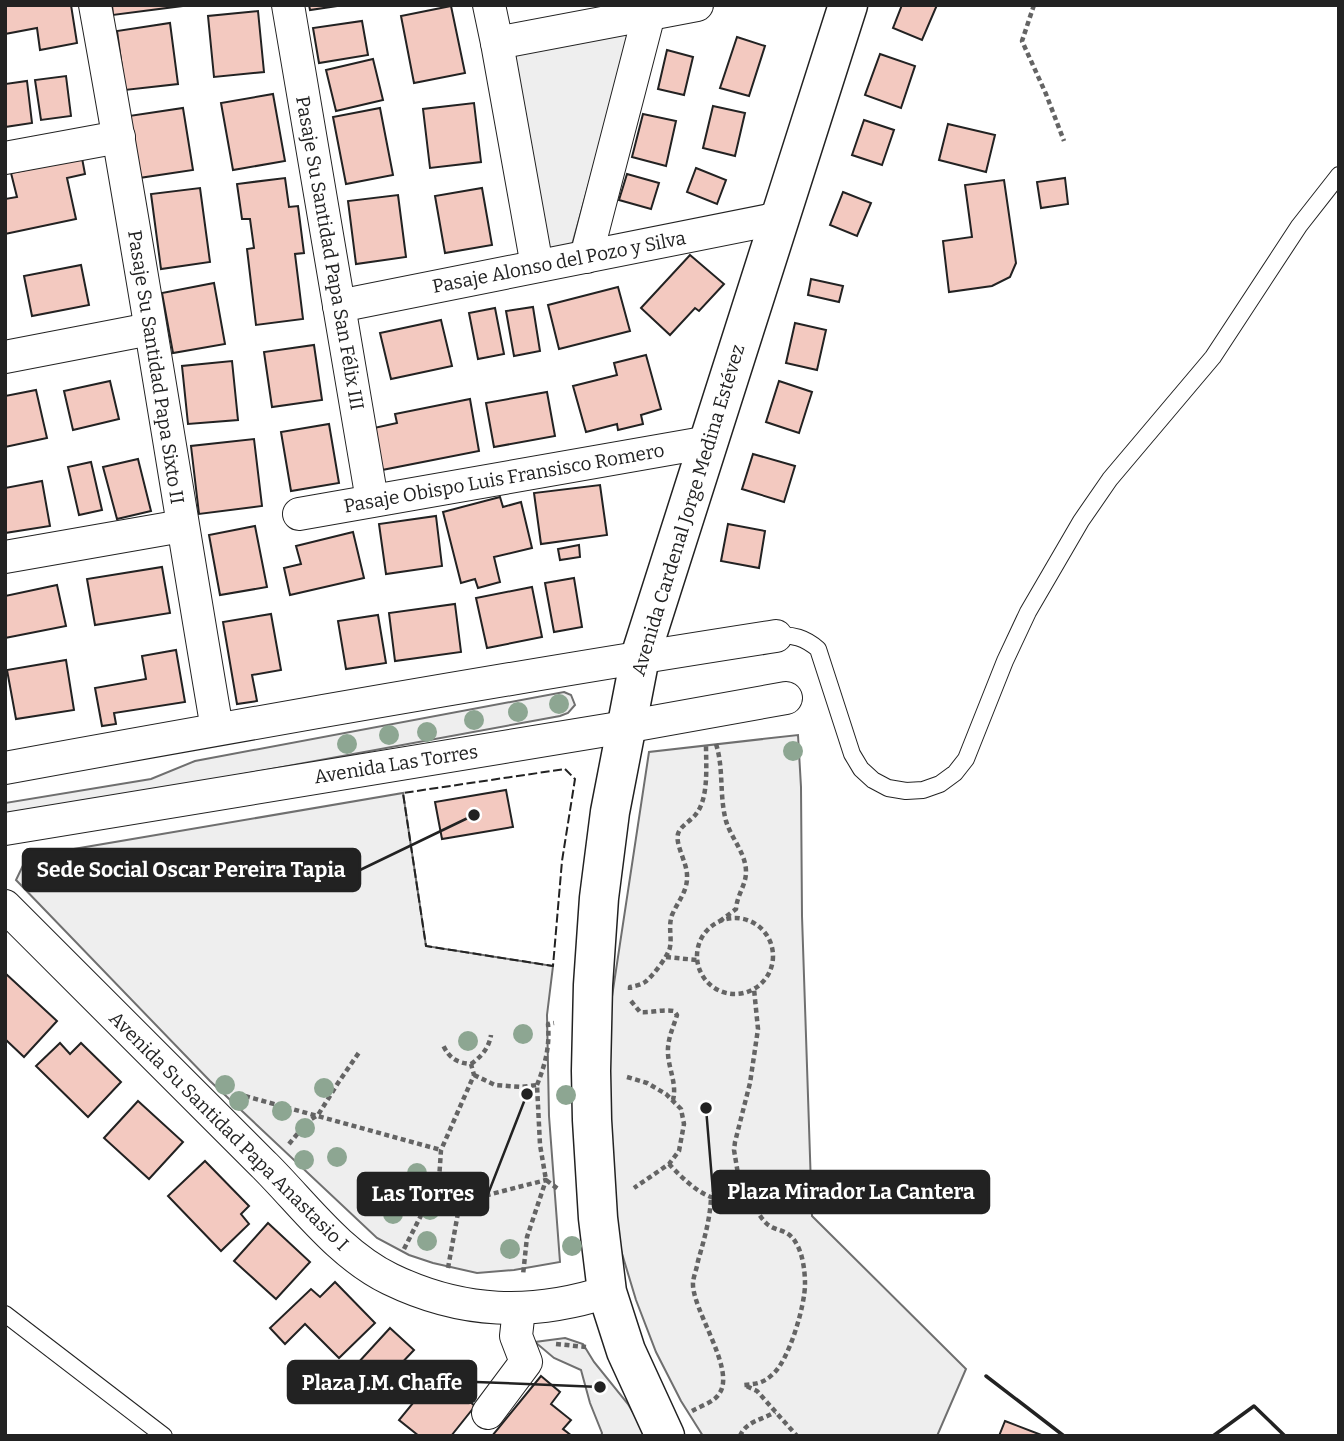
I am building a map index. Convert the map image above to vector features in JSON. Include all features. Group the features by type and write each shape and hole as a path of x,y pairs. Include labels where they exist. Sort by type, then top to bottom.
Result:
{"street":[{"name":"Pasaje Su Santidad Papa Sixto II","path":"95,5 218,729"},
{"name":"Pasaje Su Santidad Papa San Félix III","path":"288,5 372,500"},
{"path":"489,5 537,267"},
{"path":"497,43 697,5"},
{"name":"Avenida Cardenal Jorge Medina Estévez","path":"663,1432 626,1352 607,1292 598,1218 591,1072 593,985 610,812 640,657 848,5"},
{"path":"586,257 649,15"},
{"path":"5,158 119,137"},
{"name":"Pasaje Alonso del Pozo y Silva","path":"339,306 780,218"},
{"path":"5,357 150,329"},
{"name":"Pasaje Obispo Luis Fransisco Romero","path":"299,514 709,442"},
{"path":"5,557 182,526"},
{"path":"5,768 218,729 776,636"},
{"name":"Avenida Las Torres","path":"5,829 786,698"},
{"name":"Avenida Su Santidad Papa Anastasio I","path":"5,906 346,1250 366,1265 389,1278 442,1299 480,1307 518,1323 549,1307 607,1292"},
{"path":"488,1413 526,1362 518,1323"}],"lane":[{"path":"776,636 800,637 818,649 852,754 861,769 873,780 888,788 923,790 940,784 955,773 966,759 1005,661 1028,612 1081,521 1110,479 1213,357 1299,226 1339,174"},
{"path":"5,1314 164,1436"}],"path":[{"path":"1034,5 1022,41 1064,141"},
{"path":"705,712 720,759 721,791 727,822 742,853 746,870 736,909 710,928 702,937 697,960 700,972 716,989 740,994 754,989 769,975 773,964 774,953 770,941 764,931 754,923 732,918 720,921"},
{"path":"673,1100 675,1090 668,1053 677,1015 670,1010 640,1012 628,998 630,987 644,983 666,957 670,948 671,918 687,885 686,865 677,835 700,809 705,786 705,712"},
{"path":"666,957 697,960"},
{"path":"734,1195 738,1174 735,1142 750,1083 758,1029 754,989"},
{"path":"443,1045 458,1063 471,1064 481,1058 491,1035"},
{"path":"268,1169 308,1121 318,1115 360,1051"},
{"path":"389,1278 439,1180 441,1150 474,1075 471,1064"},
{"path":"591,1072 635,1079 655,1087 673,1100 681,1110 684,1124 679,1151 670,1164 617,1200 598,1218"},
{"path":"474,1075 495,1085 537,1086 540,1145 546,1180 527,1237 518,1323 535,1342 590,1348"},
{"path":"241,1095 441,1150"},
{"path":"670,1164 692,1186 711,1198 725,1199 734,1195 751,1201 799,1191"},
{"path":"439,1180 460,1202"},
{"path":"460,1202 546,1180"},
{"path":"663,1432 714,1399 724,1385 716,1349 693,1283 711,1212 711,1198"},
{"path":"751,1201 767,1224 792,1236 798,1246 805,1286 797,1324 786,1356 775,1373 762,1383 744,1385 757,1391 797,1436"},
{"path":"442,1299 460,1202"},
{"path":"740,1436 749,1423 775,1412"}],"shaded area":[{"path":"631,31 572,245 549,251 514,53"},
{"path":"564,692 571,695 575,705 568,713 560,716 5,818 5,803 151,779 195,761"},
{"path":"798,735 812,1216 966,1369 937,1436 703,1436 681,1401 656,1352 620,1247 610,1192 608,1023 649,752"},
{"path":"403,793 426,946 553,966 547,1015 549,1116 560,1262 477,1273 409,1255 377,1238 210,1081 16,880 27,857"},
{"path":"565,1338 583,1344 628,1404 647,1436 601,1436 581,1370 554,1358 535,1342"}],"building":[{"path":"5,5 71,5 77,43 40,50 37,28 5,34"},
{"path":"112,5 182,5 182,6 113,15"},
{"path":"309,5 344,5 310,10"},
{"path":"902,5 937,5 922,40 893,28"},
{"path":"451,6 465,73 414,83 401,16"},
{"path":"258,11 264,72 214,77 208,16"},
{"path":"362,21 368,55 319,63 313,28"},
{"path":"170,23 178,84 125,90 117,31"},
{"path":"737,37 765,46 749,96 720,88"},
{"path":"667,50 693,57 684,95 658,89"},
{"path":"880,54 915,66 901,108 865,95"},
{"path":"373,59 383,100 336,111 326,70"},
{"path":"66,76 71,116 41,120 35,80"},
{"path":"27,81 32,123 5,127 5,84"},
{"path":"273,94 285,161 233,170 221,103"},
{"path":"474,103 481,162 430,168 423,109"},
{"path":"713,106 745,113 735,156 703,148"},
{"path":"183,108 193,170 139,178 129,116"},
{"path":"380,108 393,175 346,184 333,117"},
{"path":"643,114 676,121 666,166 632,157"},
{"path":"864,120 894,130 882,165 852,155"},
{"path":"948,124 995,135 986,172 939,160"},
{"path":"82,158 85,174 67,178 76,219 5,234 5,199 17,197 11,173"},
{"path":"696,168 726,180 717,204 687,192"},
{"path":"627,174 659,183 651,209 619,200"},
{"path":"285,178 289,207 298,206 304,253 295,254 303,319 256,325 247,249 254,248 250,219 242,219 237,184"},
{"path":"1065,178 1068,204 1041,208 1037,182"},
{"path":"1004,180 1016,263 1010,277 992,286 949,292 943,241 972,237 965,185"},
{"path":"200,188 210,262 161,269 151,194"},
{"path":"482,188 492,245 445,253 435,196"},
{"path":"843,192 871,203 857,236 830,225"},
{"path":"398,195 406,257 356,264 348,201"},
{"path":"690,255 724,284 699,311 695,308 670,335 641,308"},
{"path":"81,265 89,305 32,316 24,276"},
{"path":"811,279 843,286 839,302 808,295"},
{"path":"214,283 225,344 173,353 162,293"},
{"path":"618,287 630,331 559,349 548,305"},
{"path":"533,307 540,351 514,356 506,311"},
{"path":"495,308 504,354 478,359 469,313"},
{"path":"441,320 452,366 391,379 380,333"},
{"path":"795,323 826,330 817,370 786,363"},
{"path":"314,345 322,400 272,407 264,352"},
{"path":"646,355 661,409 641,415 643,424 618,430 617,424 586,432 573,386 617,375 614,363"},
{"path":"232,361 238,420 188,424 182,366"},
{"path":"110,381 119,419 73,430 64,391"},
{"path":"779,381 812,392 799,433 766,422"},
{"path":"36,390 47,438 5,447 5,396"},
{"path":"547,392 555,436 494,447 486,403"},
{"path":"470,399 479,451 382,470 374,428 397,423 395,414"},
{"path":"329,424 339,483 291,491 281,432"},
{"path":"254,439 262,506 199,514 191,446"},
{"path":"753,454 795,466 784,502 742,489"},
{"path":"138,459 151,511 117,519 103,467"},
{"path":"91,462 102,510 79,515 68,467"},
{"path":"42,481 50,526 5,533 5,488"},
{"path":"600,485 607,535 541,544 534,493"},
{"path":"500,497 503,507 521,502 532,548 494,557 500,582 478,588 475,579 461,583 443,512"},
{"path":"436,516 442,566 386,574 379,524"},
{"path":"728,524 765,531 759,568 721,561"},
{"path":"255,526 267,587 220,595 209,535"},
{"path":"353,532 364,578 290,595 284,568 301,564 296,546"},
{"path":"579,545 580,557 560,560 558,549"},
{"path":"162,567 170,613 95,625 87,579"},
{"path":"574,578 582,627 554,632 545,583"},
{"path":"57,585 66,626 5,638 5,596"},
{"path":"532,587 542,637 487,648 476,598"},
{"path":"455,604 461,652 395,661 389,613"},
{"path":"271,614 281,670 252,675 257,701 237,704 223,622"},
{"path":"378,615 386,663 346,669 338,621"},
{"path":"176,650 185,702 114,713 116,724 102,726 95,688 146,679 142,656"},
{"path":"66,660 74,710 16,719 7,670"},
{"path":"506,790 513,827 442,839 435,802"},
{"path":"5,973 57,1021 24,1057 5,1039"},
{"path":"60,1043 70,1054 81,1043 121,1082 88,1117 36,1066"},
{"path":"138,1101 183,1142 149,1179 104,1138"},
{"path":"205,1161 249,1206 241,1214 249,1224 221,1251 168,1196"},
{"path":"268,1223 310,1262 276,1299 234,1261"},
{"path":"335,1282 375,1323 339,1358 305,1324 285,1344 270,1328 311,1289 320,1297"},
{"path":"390,1328 414,1350 380,1386 357,1364"},
{"path":"436,1375 475,1406 451,1436 419,1436 399,1420"},
{"path":"541,1376 560,1392 551,1404 571,1420 563,1429 572,1436 492,1436"},
{"path":"1005,1421 1044,1436 999,1436"}],"fence":[{"path":"565,769 575,779 562,861 553,966 426,946 403,793 565,769"}],"wall":[{"path":"986,1376 1064,1436"},
{"path":"1213,1436 1254,1406 1285,1436"}],"place":[{"name":"Sede Social Oscar Pereira Tapia","path":"474,815"},
{"name":"Las Torres","path":"527,1094"},
{"name":"Plaza Mirador La Cantera","path":"706,1108"},
{"name":"Plaza J.M. Chaffe","path":"600,1387"}]}
